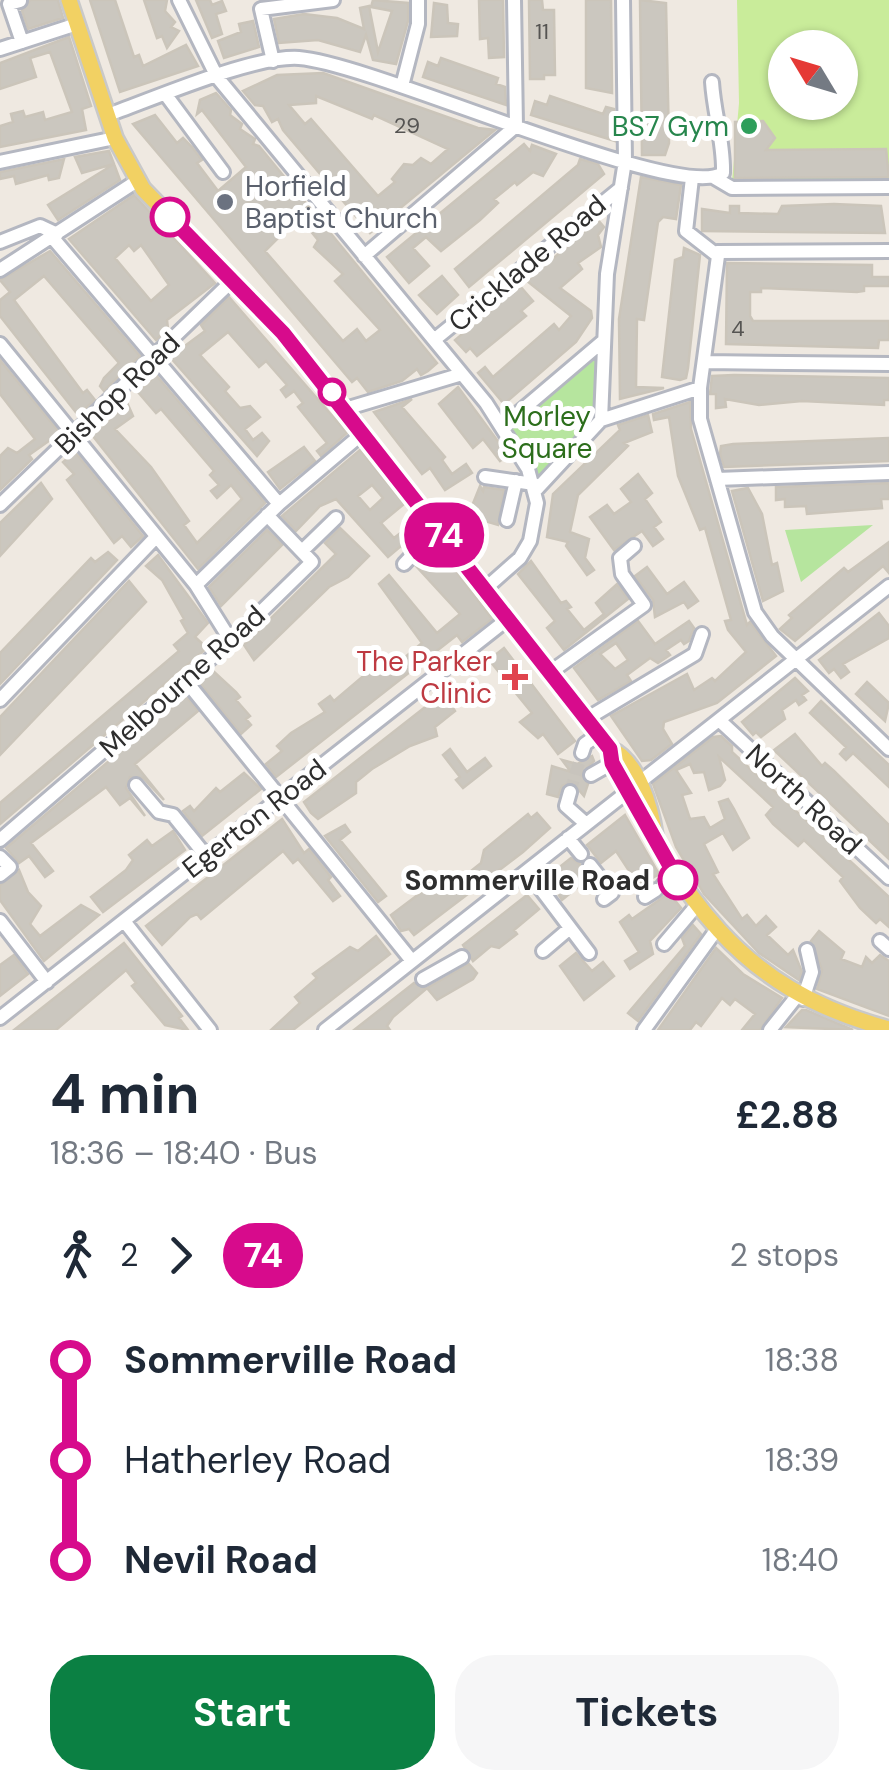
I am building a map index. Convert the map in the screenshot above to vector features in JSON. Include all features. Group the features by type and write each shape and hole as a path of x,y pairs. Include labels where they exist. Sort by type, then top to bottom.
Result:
{"main road":[{"path":"69,0 114,138 138,180 283,333 600,734 632,786 655,836 660,888 698,905 755,967 800,997 881,1028"}],"street":[{"path":"178,0 217,78 503,426 535,487 530,541 520,558 486,588"},
{"path":"273,61 261,9 333,0"},
{"path":"402,86 418,24 418,0"},
{"path":"514,0 516,126"},
{"path":"601,420 607,274 625,161 623,0"},
{"path":"20,1 9,4 22,42"},
{"path":"0,49 77,24"},
{"path":"108,116 273,61 314,60 625,161 692,178 716,178 723,174 724,144 715,127 712,82"},
{"path":"166,94 223,172"},
{"path":"364,256 516,126"},
{"path":"0,162 114,138"},
{"path":"692,178 686,231 716,252 889,251"},
{"path":"716,178 732,188 889,187"},
{"path":"0,270 138,180"},
{"name":"Cricklade Road","path":"434,340 621,188"},
{"path":"0,242 47,226 279,504"},
{"path":"716,252 700,419 755,612 796,659 889,749"},
{"name":"Bishop Road","path":"0,505 232,280"},
{"path":"503,426 602,342"},
{"path":"0,344 196,585 231,641"},
{"path":"704,362 889,364"},
{"path":"345,410 462,374"},
{"path":"535,487 601,420 700,388"},
{"path":"196,585 279,504 362,433"},
{"path":"717,479 889,474"},
{"path":"485,478 535,487"},
{"path":"506,520 516,482"},
{"path":"267,515 302,552 336,518"},
{"path":"404,564 438,528"},
{"path":"0,700 156,537"},
{"path":"552,671 644,605 622,574 620,558 634,546"},
{"name":"Melbourne Road","path":"0,840 231,641 312,562 302,552"},
{"path":"326,1030 528,872 584,822 889,586"},
{"path":"876,596 889,608"},
{"name":"Egerton Road","path":"0,1018 510,618"},
{"path":"588,718 695,654 702,634"},
{"path":"186,680 412,962"},
{"name":"North Road","path":"719,720 889,878"},
{"path":"582,753 585,744 600,734"},
{"path":"590,775 611,756"},
{"path":"136,785 159,812 173,815 206,856"},
{"path":"570,792 566,806 584,822"},
{"path":"568,838 612,893 604,899"},
{"path":"0,857 10,867 0,875"},
{"path":"528,872 589,953"},
{"path":"664,944 698,905"},
{"path":"124,921 210,1030"},
{"path":"0,922 47,982"},
{"path":"544,951 570,928"},
{"path":"644,1030 717,929"},
{"path":"770,1030 800,997 812,972 807,950"},
{"path":"426,952 438,967"},
{"path":"423,978 462,958"}],"green space":[{"path":"737,0 889,0 889,184 732,182 739,103"},
{"name":"Morley Square","path":"597,352 594,419 543,476 537,474 510,426"},
{"path":"873,525 801,582 785,530"}],"building":[{"path":"30,0 58,0 63,18 28,29 22,11"},
{"path":"90,0 115,0 134,57 139,55 143,66 186,45 198,66 120,92"},
{"path":"144,0 167,0 165,11 175,22 171,27 179,31 167,48 162,36 157,38"},
{"path":"196,0 210,0 212,5 222,1 226,11 216,14 222,34 212,38"},
{"path":"373,0 408,3 408,21 396,64 373,60 366,35 360,52 318,40 279,43 274,19 304,14 337,18 364,29 360,8 369,6 378,52 392,11 371,7"},
{"path":"479,0 503,0 504,57 489,58 488,38 480,39"},
{"path":"529,0 542,0 543,10 554,10 555,75 544,75 544,79 530,79"},
{"path":"586,0 611,0 612,93 586,88"},
{"path":"640,0 666,3 669,143 665,155 642,155"},
{"path":"434,3 447,5 448,23 458,24 457,36 431,37"},
{"path":"253,21 259,47 224,58 218,41 241,32 239,24"},
{"path":"69,37 91,106 82,109 86,130 0,147 0,126 13,122 11,114 23,111 25,117 43,112 45,120 72,112 50,52 30,58 36,77 0,89 0,63"},
{"path":"441,58 498,78 496,84 505,87 506,105 423,77 428,62 438,66"},
{"path":"323,73 478,128 495,130 370,233 283,130 278,119 272,122 263,106 255,105 243,91 277,75","holes":["316,96 372,119 374,115 448,149 431,164 421,158 413,165 404,164 392,179 395,182 378,196 311,119 305,124 289,105 316,103"]},
{"path":"216,93 231,110 230,115 242,124 240,129 255,139 253,144 259,146 437,363 428,371 421,375 417,369 402,381 368,392 357,378 352,382 133,124 155,115 177,143 183,138 192,147 202,160 197,163 218,191 246,167 202,110 197,114 200,100","holes":["299,217 318,240 314,247 343,274 335,281 380,330 366,341 357,329 343,341 265,251"]},
{"path":"550,96 603,114 606,107 614,109 615,141 531,115 535,101 547,105"},
{"path":"763,121 775,138 766,150 886,149 889,177 735,178 735,122"},
{"path":"524,144 530,151 532,145 556,154 543,176 533,172 517,185 515,182 494,199 498,203 480,220 441,251 426,237 413,248 429,266 409,283 387,257"},
{"path":"109,151 114,164 82,173 75,157"},
{"path":"64,159 59,178 49,180 48,175 16,184 14,176 0,179 0,172"},
{"path":"580,159 598,164 604,174 469,287 455,269 578,165"},
{"path":"114,164 120,180 58,220 48,205"},
{"path":"641,177 681,185 676,219 663,217 658,222 644,320 637,319 636,387 664,388 620,399 619,319"},
{"path":"134,195 215,283 167,320 168,329 156,340 69,239","holes":["129,245 134,251 141,245 169,285 151,301 115,258"]},
{"path":"730,206 739,206 739,213 778,214 782,206 881,206 885,233 702,231 702,209 730,213"},
{"path":"598,220 604,227 598,235 601,247 578,263 582,269 560,288 591,311 592,318 576,342 504,404 478,373 485,367 493,377 554,324 559,330 571,316 527,281"},
{"path":"684,248 700,255 688,368 686,378 680,380 662,377 675,260 683,257"},
{"path":"50,251 140,356 104,391 100,386 104,378 119,363 44,276 14,300 83,393 87,390 95,400 78,415 0,316 0,300 10,292 0,280"},
{"path":"727,263 872,265 872,277 889,277 889,286 864,286 864,291 857,292 761,288 761,292 750,292 750,316 753,321 889,321 889,340 879,340 878,348 726,344"},
{"path":"442,276 458,295 437,314 419,295"},
{"path":"520,286 533,301 521,311 526,316 477,356 470,348 466,352 455,340"},
{"path":"229,297 347,433 321,456 317,451 327,443 298,407 303,403 294,391 286,397 281,390 287,385 266,361 259,367 228,332 200,355 229,387 225,391 240,408 250,406 260,417 245,429 253,440 262,433 269,441 257,456 170,357 205,331 201,325"},
{"path":"0,360 60,433 29,455 32,459 0,490 0,456 8,448 17,453 35,439 0,394"},
{"path":"156,375 265,503 198,569 92,435 119,411 115,408 125,398 133,416 115,429 151,467 189,521 184,525 197,543 242,499 231,485 217,498 211,491 219,485 210,475 214,471 161,409 156,413 138,392"},
{"path":"712,376 889,378 889,400 884,400 884,405 802,401 759,405 725,399 726,407 716,408 716,394 710,394"},
{"path":"458,387 508,455 500,461 483,439 473,448 439,404"},
{"path":"412,399 402,407 445,457 442,460 452,474 466,464 472,473 445,490 430,468 422,474 374,412"},
{"path":"690,402 691,429 747,625 750,622 776,656 717,703 664,722 663,729 672,744 651,760 642,761 611,716 687,674 694,690 712,678 715,681 746,652 725,621 731,620 705,528 700,530 678,476 669,417 654,420 653,414"},
{"path":"648,415 652,432 624,443 628,446 578,495 570,532 589,539 585,558 594,570 587,575 566,546 568,542 547,537 553,494 620,430 618,425"},
{"path":"889,438 889,461 724,467 720,454 721,446 733,444"},
{"path":"304,447 315,461 280,489 268,472"},
{"path":"360,450 404,504 381,523 394,538 416,521 423,529 404,549 401,546 388,557 336,499 320,506 296,531 282,516","holes":["372,485 383,498 370,510 358,496"]},
{"path":"75,452 143,536 131,547 122,536 114,543 67,480 74,474 63,462"},
{"path":"638,474 652,493 645,499 661,522 654,527 663,539 653,546 642,531 614,550 590,517 607,505 614,514 631,502 621,489"},
{"path":"41,483 52,499 0,556 0,523"},
{"path":"889,483 889,499 881,499 882,508 807,514 806,506 785,507 785,499 776,500 776,487"},
{"path":"480,486 483,491 484,487 504,490 498,525 468,516"},
{"path":"748,488 762,514 772,565 777,563 783,591 763,601 732,491"},
{"path":"340,528 369,556 348,577 329,587 254,660 244,645 336,554 325,543"},
{"path":"267,530 282,545 221,606 209,587"},
{"path":"889,542 889,573 883,566 795,641 780,629 792,618 789,615 844,568 848,572"},
{"path":"436,545 492,619 462,642 457,635 276,777 266,764 282,751 277,746 291,733 325,712 319,704 330,696 334,701 375,666 385,674 422,643 379,584 389,575 437,633 460,614 416,566"},
{"path":"108,552 117,560 0,684 0,653 91,558 95,562"},
{"path":"158,555 208,623 195,637 207,648 0,824 0,803 179,651 174,645 188,633 181,621 184,619 162,580 146,566"},
{"path":"531,561 561,603 566,601 571,607 567,609 584,630 604,614 596,603 617,584 628,599 564,650 547,628 555,621 518,574"},
{"path":"647,567 667,594 684,582 698,601 688,608 684,602 655,617 653,600 635,576"},
{"path":"129,581 146,602 0,755 0,717"},
{"path":"879,613 889,626 889,638 843,664 849,672 841,678 834,669 829,673 819,660"},
{"path":"638,621 655,644 689,621 694,628 689,641 684,644 681,640 666,650 670,655 658,663 650,658 627,675 631,681 598,700 574,668","holes":["616,643 628,660 615,669 600,654"]},
{"path":"504,648 575,741 558,754 543,734 538,738 520,722 532,713 489,660"},
{"path":"212,670 236,692 240,697 236,700 250,716 246,719 251,725 241,734 199,682"},
{"path":"795,678 808,691 802,695 806,700 799,705 796,700 782,710 785,719 761,737 756,732 753,735 742,722"},
{"path":"867,682 889,703 885,721 856,694"},
{"path":"443,693 455,711 435,727 437,736 410,746 372,769 356,782 356,793 318,819 311,813 304,802"},
{"path":"186,696 198,711 135,764 164,800 143,778 130,777 126,788 145,816 130,798 120,805 106,787 31,843 53,871 45,877 29,856 19,863 6,848"},
{"path":"821,701 889,765 889,787 853,753 846,760 840,754 846,747 810,713"},
{"path":"795,734 822,766 825,763 889,825 889,859 774,750"},
{"path":"721,736 732,746 732,752 889,897 889,927 880,919 876,923 860,908 840,881 843,877 804,840 798,846 773,824 766,815 773,807 719,757 725,780 709,790 704,772 694,773 690,764 676,770 691,793 682,795 690,819 704,817 710,828 725,819 719,802 728,799 734,809 749,838 733,850 723,833 704,844 718,872 713,874 742,919 747,915 756,926 766,916 776,927 767,935 788,955 793,950 802,972 799,980 759,953 704,894 676,847 653,784 713,737"},
{"path":"450,749 467,772 485,758 491,766 463,788 456,780 460,777 443,755"},
{"path":"592,756 594,761 581,774 588,784 584,796 572,782 562,786 558,797 547,794 552,766 571,772 562,760 577,764"},
{"path":"244,773 261,789 202,836 183,811 190,806 194,811 216,788 220,792"},
{"path":"537,813 550,828 523,852 414,935 409,929 401,931 391,915 435,882 442,890 466,875 481,863 484,850 528,814 531,818"},
{"path":"625,815 659,874 639,886 616,851 601,863 587,845"},
{"path":"282,819 304,853 309,849 331,877 328,880 340,896 333,901 298,859 293,863 283,851 201,919 197,914 190,917 162,945 146,926"},
{"path":"345,825 350,832 340,840 386,896 378,902 325,836"},
{"path":"173,831 185,850 103,912 91,897 126,870 133,860 129,855 147,840 152,846"},
{"path":"571,858 580,864 588,879 562,900 547,877"},
{"path":"19,870 28,892 41,906 30,924 40,936 81,905 99,915 44,961 0,900 0,885"},
{"path":"669,893 681,908 650,941 653,954 630,969 625,961 639,952 620,922 629,915 632,919"},
{"path":"527,895 539,909 514,930 517,934 499,948 491,946 473,961 463,945"},
{"path":"693,925 701,934 638,1021 628,1013 685,946 682,938"},
{"path":"819,931 844,952 841,959 862,967 866,957 872,963 880,955 889,961 889,1016 817,989 822,970 811,941"},
{"path":"376,936 390,954 293,1030 271,1030 300,1003 295,997 317,978 313,974 350,947 358,951"},
{"path":"124,943 182,1016 179,1018 188,1030 165,1025 132,986 136,983 126,970 56,1030 14,1030"},
{"path":"716,948 743,974 782,998 760,1030 742,1030 755,1014 735,999 730,1005 722,998 701,1026 696,1022 690,1030 658,1030"},
{"path":"576,953 592,971 603,962 614,976 584,1000 560,966"},
{"path":"14,955 28,974 0,996 0,965"},
{"path":"469,964 477,973 473,979 437,1000 427,988"},
{"path":"414,983 426,989 393,1017 387,1026 390,1030 354,1030"},
{"path":"806,1010 853,1030 786,1027"}],"tunnel":[{"path":"570,792 582,753"}],"bus line":[{"name":"74","path":"170,217 283,333 552,671 610,749 612,763 678,880"}],"place":[{"name":"BS7 Gym","path":"749,126"},
{"name":"Horfield Baptist Church","path":"225,202"},
{"name":"The Parker Clinic","path":"515,677"},
{"name":"Sommerville Road","path":"678,880"}]}
